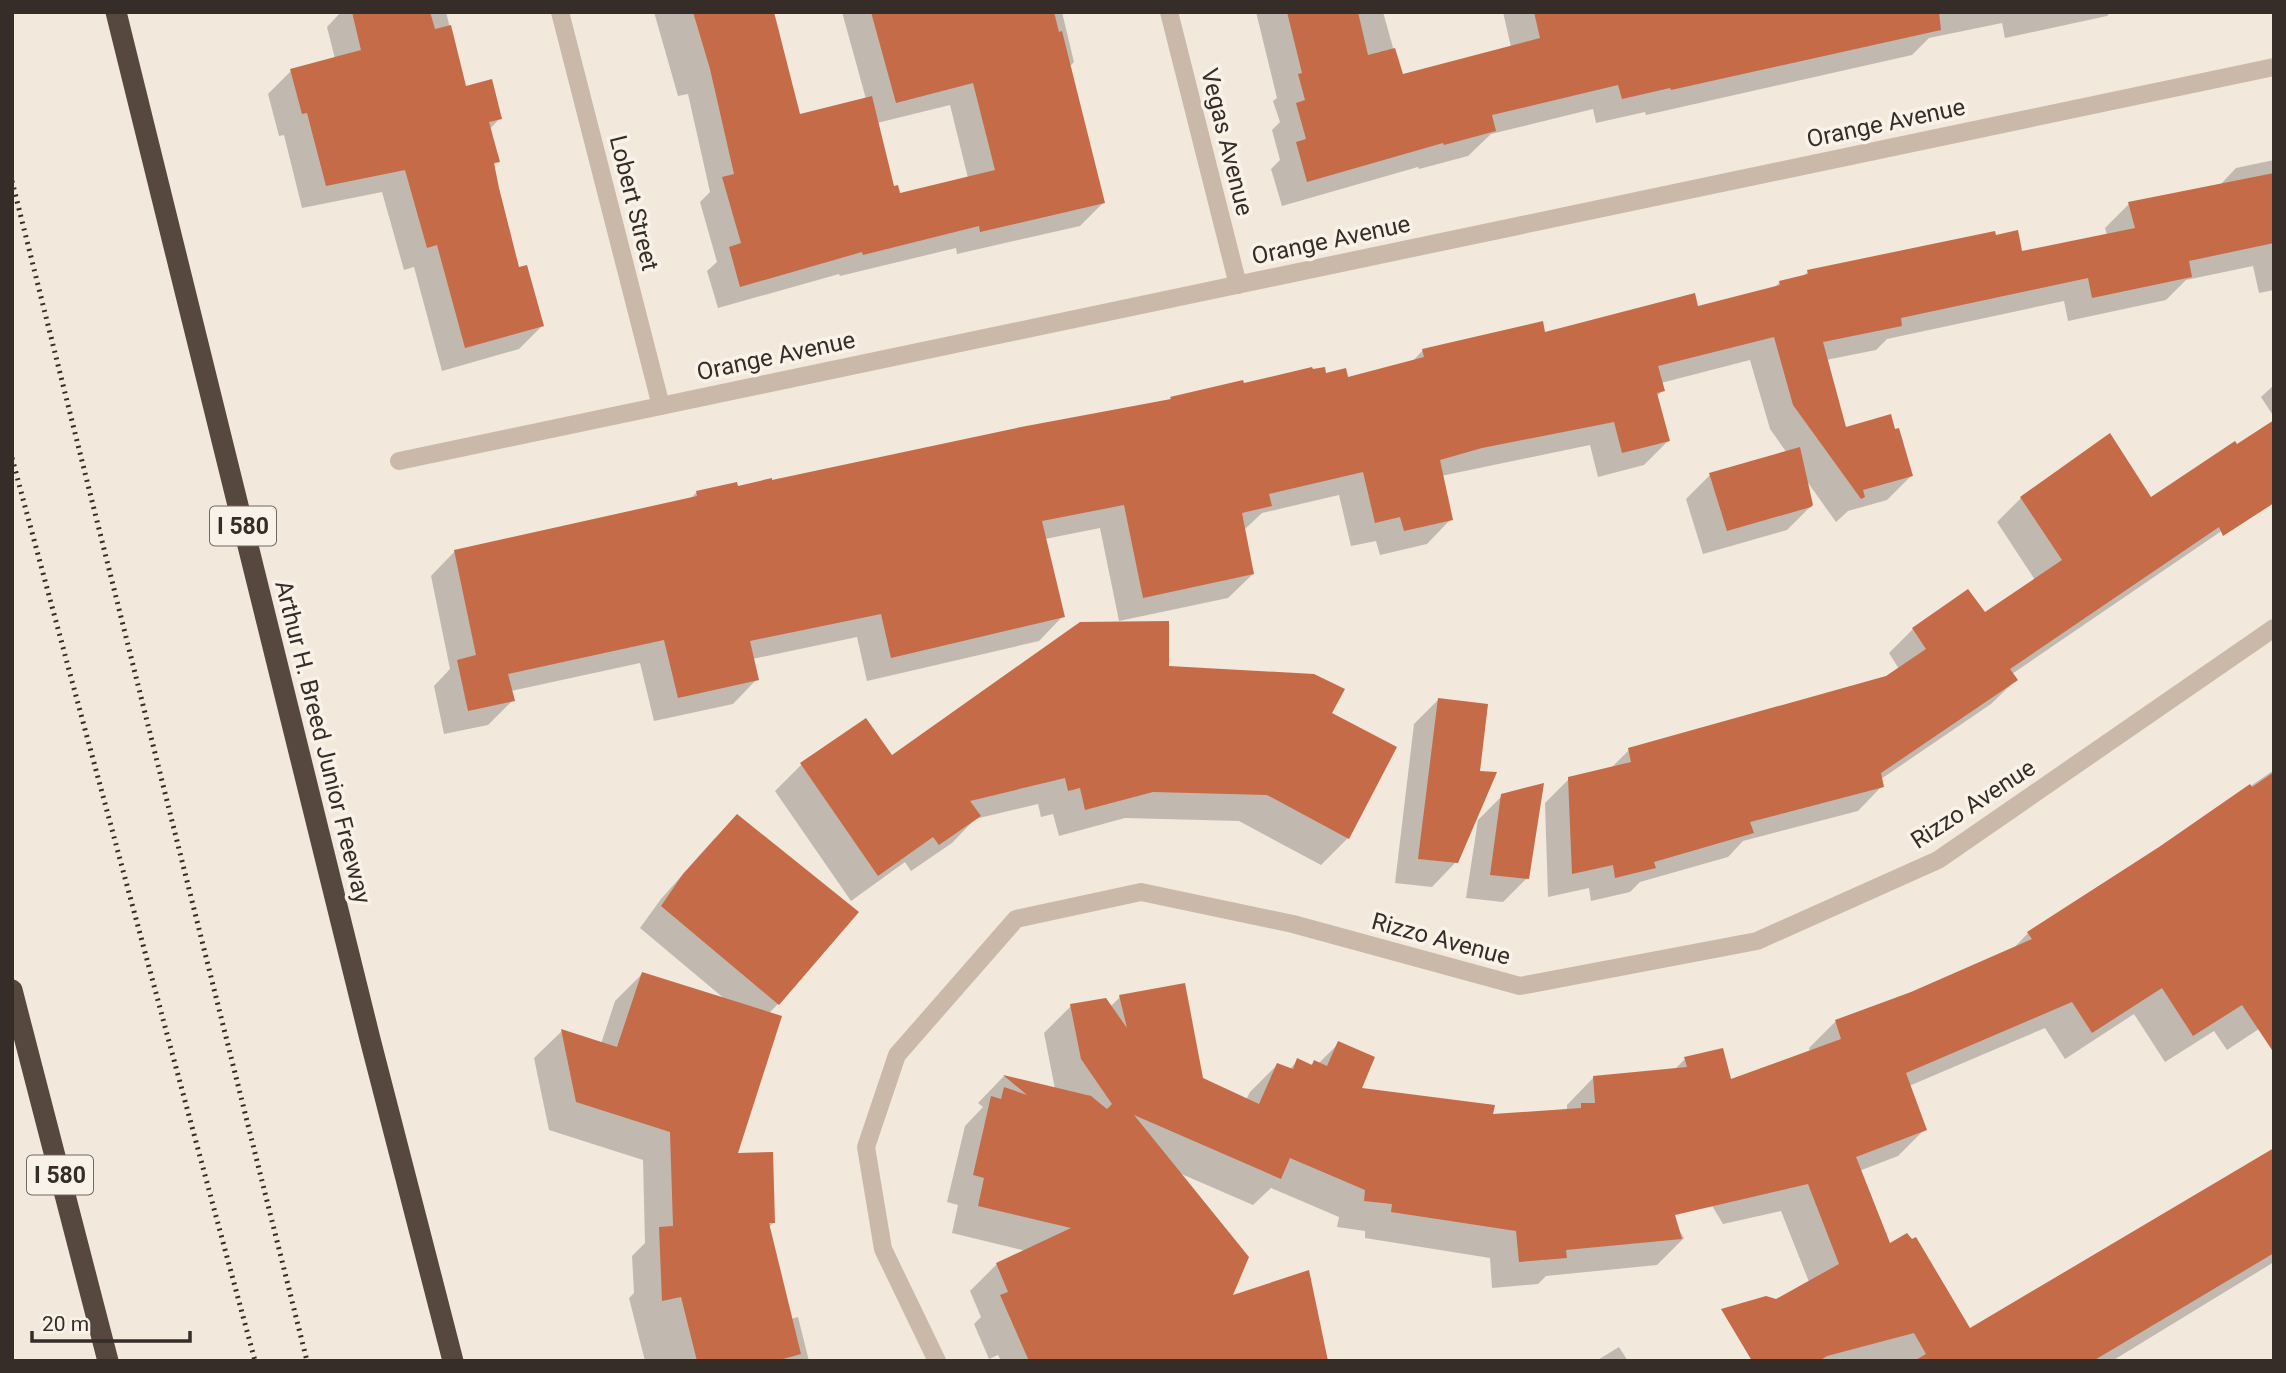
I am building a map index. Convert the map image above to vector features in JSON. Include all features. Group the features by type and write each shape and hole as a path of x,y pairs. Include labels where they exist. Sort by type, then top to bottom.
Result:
{"highway":[{"name":"Arthur H. Breed Junior Freeway","path":"116,12 370,1039 453,1361"},
{"name":"I 580","path":"12,990 108,1361"}],"street":[{"name":"Lobert Street","path":"560,12 661,406"},
{"name":"Vegas Avenue","path":"1169,12 1238,285"},
{"name":"Orange Avenue","path":"399,461 2274,67"},
{"name":"Rizzo Avenue","path":"937,1361 883,1249 866,1147 897,1055 1016,919 1141,892 1293,924 1520,986 1757,941 1938,860 2274,628"}],"building":[{"path":"352,12 430,12 435,29 451,25 466,86 492,79 502,119 489,122 500,162 494,163 499,188 519,267 527,265 544,326 465,348 437,245 427,248 405,170 326,186 307,113 302,114 290,69 361,50"},
{"path":"693,12 774,12 800,114 872,96 894,186 898,185 900,193 995,170 973,83 896,103 871,12 1054,12 1059,32 1062,31 1105,203 980,232 979,226 863,255 862,252 740,287 729,247 741,243 722,177 734,174 710,69"},
{"path":"1287,12 1358,12 1368,55 1395,48 1403,74 1540,38 1534,12 1939,12 1941,30 1671,90 1670,88 1622,99 1618,85 1492,115 1496,131 1444,145 1443,143 1307,182 1296,142 1306,139 1296,103 1305,100 1298,74 1302,73"},
{"path":"2274,173 2274,243 2189,261 2192,277 2092,298 2088,278 1901,318 1902,326 1823,342 1846,427 1891,414 1895,429 1899,428 1913,476 1863,490 1865,497 1861,499 1793,405 1774,337 1658,366 1665,391 1657,393 1670,441 1622,453 1614,422 1482,448 1440,460 1453,520 1404,531 1400,517 1375,523 1363,472 1269,494 1272,506 1242,513 1254,574 1143,598 1124,505 1042,521 1065,617 891,658 881,614 750,641 759,680 678,698 664,640 508,674 515,701 468,711 457,660 476,655 454,550 697,496 696,491 737,482 738,486 772,480 1021,427 1171,399 1170,397 1243,380 1244,383 1312,367 1325,367 1326,373 1346,368 1348,377 1424,357 1422,349 1543,321 1545,332 1695,293 1698,306 1780,285 1779,281 1808,274 1807,270 1995,231 1996,235 2018,230 2022,251 2135,228 2128,202"},
{"path":"2274,420 2274,503 2223,536 2219,527 2010,669 2018,680 1881,773 1884,787 1750,822 1754,833 1654,862 1656,868 1615,878 1613,865 1572,874 1568,777 1631,762 1628,748 1886,676 1926,649 1912,628 1968,589 1985,612 2062,560 2020,497 2110,433 2151,497 2235,441 2237,444"},
{"path":"1800,447 1813,505 1727,531 1709,473"},
{"path":"1169,621 1169,666 1314,674 1345,689 1332,713 1397,747 1349,839 1267,795 1153,792 1085,810 1080,788 1068,791 1065,778 970,801 981,816 939,845 933,837 878,876 800,763 866,718 892,755 1080,622"},
{"path":"1438,698 1488,704 1480,771 1497,772 1458,863 1418,859"},
{"path":"2274,772 2274,1053 2242,1005 2193,1036 2162,988 2092,1033 2072,1002 1906,1073 1927,1130 1856,1157 1890,1243 1907,1233 1912,1239 1916,1237 1970,1328 2274,1148 2274,1253 2093,1361 1914,1361 1926,1354 1914,1333 1827,1356 1819,1361 1752,1361 1721,1309 1766,1296 1776,1299 1839,1264 1808,1184 1675,1215 1682,1239 1566,1250 1567,1258 1519,1262 1516,1231 1391,1212 1392,1204 1364,1201 1365,1190 1290,1158 1281,1179 1134,1115 1249,1257 1233,1295 1309,1270 1328,1361 1029,1361 1000,1295 1008,1292 996,1263 1071,1228 978,1206 984,1178 973,1175 991,1096 1001,1099 1004,1087 1027,1095 1003,1075 1091,1096 1107,1109 1112,1104 1081,1059 1070,1004 1106,998 1127,1028 1119,995 1185,983 1203,1078 1259,1104 1277,1063 1293,1069 1297,1058 1312,1065 1314,1060 1327,1066 1338,1041 1375,1057 1362,1088 1495,1105 1493,1114 1581,1108 1581,1103 1595,1103 1593,1076 1687,1067 1684,1057 1723,1048 1731,1079 1841,1039 1835,1020 1911,992 2032,939 2027,932 2159,847 2250,784 2252,787"},
{"path":"1544,783 1529,879 1490,875 1501,794"},
{"path":"737,814 859,912 779,1005 661,906 683,874"},
{"path":"642,972 782,1016 738,1153 773,1152 775,1223 769,1223 801,1354 776,1361 697,1361 681,1297 662,1301 659,1227 673,1226 670,1132 576,1102 561,1029 617,1047"}],"railway":[{"path":"12,181 307,1361"},
{"path":"12,458 255,1361"}]}
